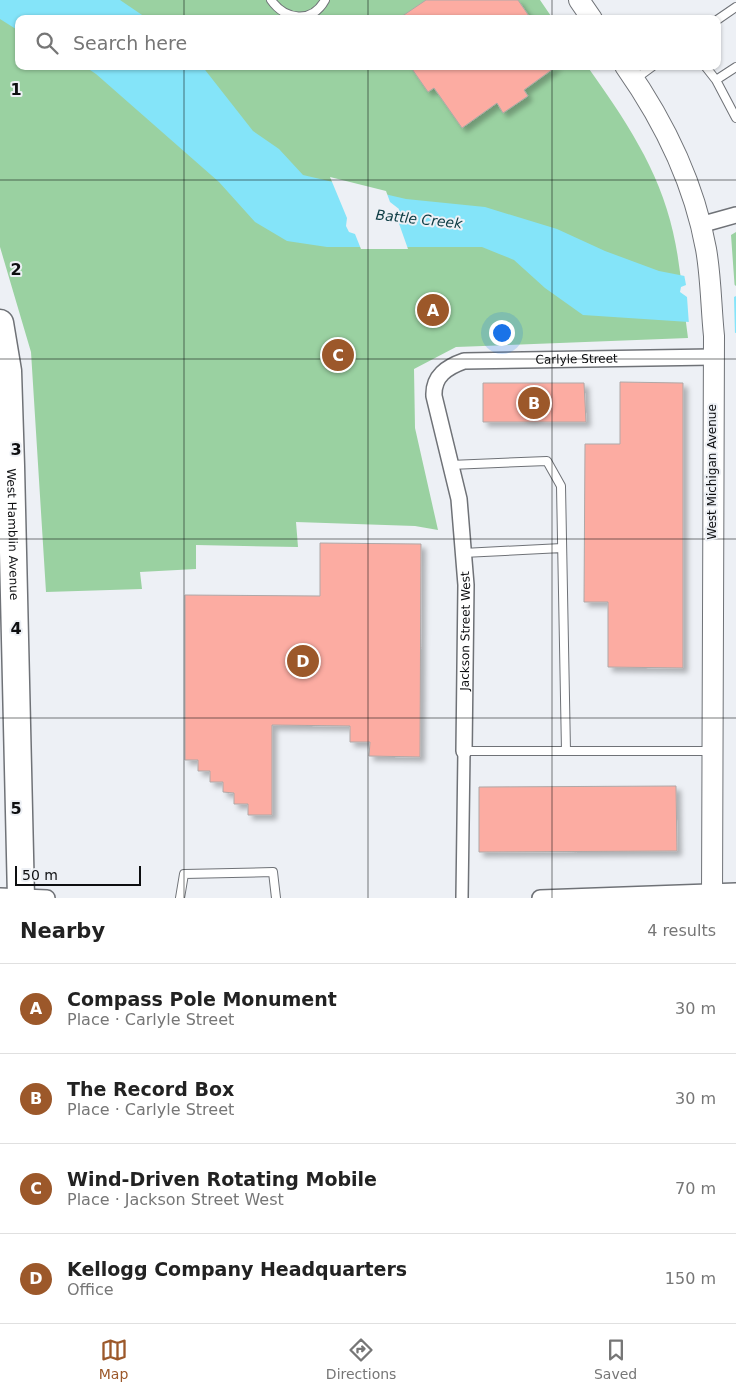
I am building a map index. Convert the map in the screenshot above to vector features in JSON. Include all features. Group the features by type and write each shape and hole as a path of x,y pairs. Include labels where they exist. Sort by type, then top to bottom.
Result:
{"highway":[{"name":"West Hamblin Avenue","path":"0,323 4,371 12,608 14,897"}],"street":[{"path":"579,0 589,15"},
{"name":"West Michigan Avenue","path":"629,73 673,148 686,178 706,249 714,336 712,358 712,895"},
{"path":"700,225 736,215"},
{"name":"Carlyle Street","path":"444,370 464,360 712,358"},
{"name":"Jackson Street West","path":"444,370 436,380 434,396 459,500 466,585 462,898"},
{"path":"540,898 712,895 736,892"},
{"path":"14,897 47,898"}],"lane":[{"path":"271,0 288,15"},
{"path":"309,15 317,11 325,0"},
{"path":"721,17 736,7"},
{"path":"716,80 736,67"},
{"path":"708,70 716,80 736,118"},
{"path":"450,465 547,461 561,486 566,750"},
{"path":"463,553 562,548"},
{"path":"464,751 712,751"},
{"path":"180,898 184,874 273,872 276,898"}],"green space":[{"path":"0,0 540,0 550,15 15,15 15,70 590,70 639,145 659,187 676,245 688,338 456,347 414,369 415,428 438,530 415,526 296,522 298,547 196,545 196,569 140,572 142,589 46,592 31,352 0,247"},
{"path":"736,232 736,305 731,235"}],"water":[{"path":"0,0 120,0 142,15 15,15 15,28 0,19"},
{"name":"Battle Creek","path":"90,70 205,70 253,131 279,149 303,175 406,199 485,207 557,229 605,251 659,271 736,286 736,333 689,322 583,315 545,288 514,260 482,247 327,247 287,241 255,222 219,182"}],"pier":[{"path":"330,177 386,191 390,202 399,209 397,218 408,249 361,249 355,234 349,232 346,226 347,218"},
{"path":"684,274 732,283 736,286 736,296 734,297 735,335 689,325 687,297 680,292 681,287 686,285"}],"building":[{"path":"426,0 518,0 528,15 404,15"},
{"path":"413,70 552,70 524,90 528,96 503,113 497,103 462,128 434,88 428,92"},
{"path":"620,382 683,383 683,668 608,667 608,602 584,602 585,444 620,444"},
{"path":"483,383 584,383 586,422 483,422"},
{"path":"320,543 421,544 420,757 369,756 370,742 350,742 350,726 272,725 272,815 248,815 248,804 234,804 234,793 223,792 223,782 210,782 210,771 198,771 198,760 185,760 185,595 320,596"},
{"path":"676,786 677,851 479,852 479,787"}],"place":[{"name":"Compass Pole Monument","path":"433,310"},
{"name":"Wind-Driven Rotating Mobile","path":"338,355"},
{"name":"The Record Box","path":"534,403"},
{"name":"Kellogg Company Headquarters","path":"303,661"}]}
